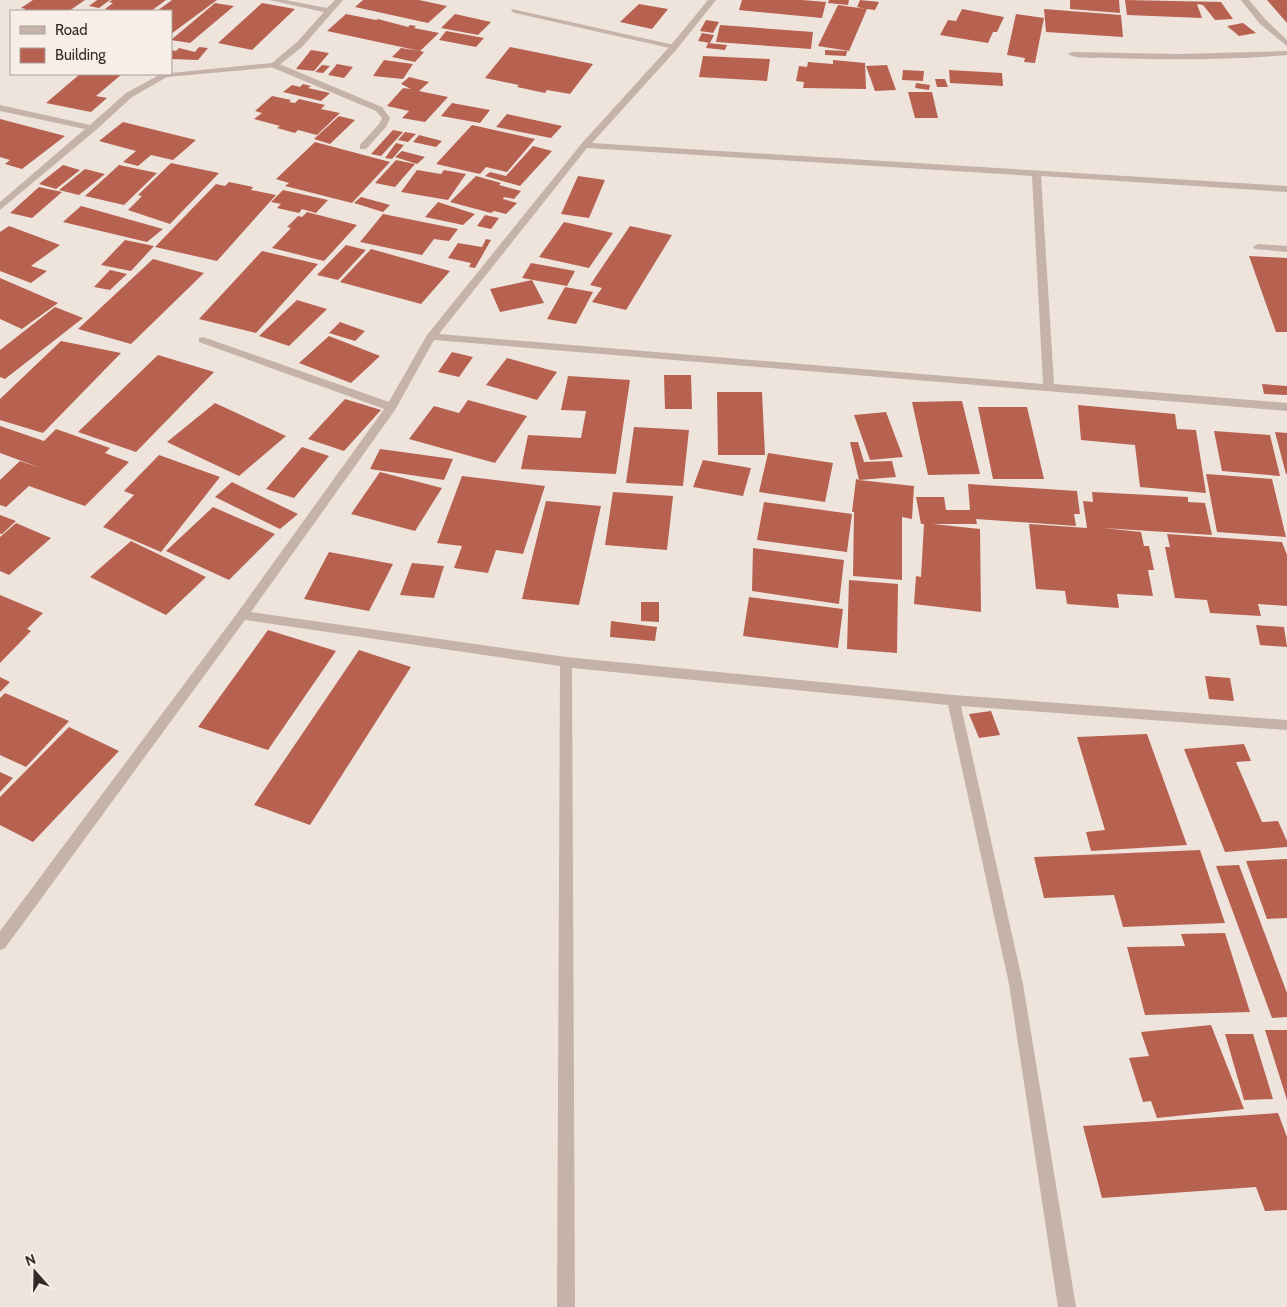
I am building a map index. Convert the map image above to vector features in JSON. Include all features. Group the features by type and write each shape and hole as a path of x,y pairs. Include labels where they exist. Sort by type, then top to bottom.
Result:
{"street":[{"path":"273,0 329,11"},
{"path":"274,65 300,44 339,0"},
{"path":"0,943 5,927 242,615 391,407 432,338 585,145 674,47 712,0"},
{"path":"1245,0 1263,22 1287,44"},
{"path":"515,11 674,47"},
{"path":"1072,54 1228,58 1287,53"},
{"path":"0,207 129,96 165,76 274,65 380,109 386,118 384,125 363,148"},
{"path":"0,108 93,128"},
{"path":"585,145 1287,189"},
{"path":"1036,173 1049,388"},
{"path":"1258,247 1287,249"},
{"path":"432,338 1287,407"},
{"path":"203,340 391,407"},
{"path":"242,615 566,662 953,700 1287,725"},
{"path":"566,662 566,1307"},
{"path":"953,700 1016,984 1067,1307"}],"building":[{"path":"33,0 85,0 70,10 24,10 26,9 21,8"},
{"path":"97,0 110,0 99,8 89,6"},
{"path":"112,0 166,0 152,10 105,9 113,3 109,2"},
{"path":"172,0 217,0 172,33 172,10 158,10"},
{"path":"363,0 419,0 447,6 428,23 355,7"},
{"path":"742,0 826,2 822,18 739,10"},
{"path":"829,0 849,0 848,5 828,3"},
{"path":"860,0 879,2 875,10 867,9 849,51 818,46 838,5 866,9 857,7"},
{"path":"1070,0 1119,0 1120,13 1070,9"},
{"path":"1125,0 1221,2 1233,19 1215,20 1203,5 1197,4 1202,18 1127,15"},
{"path":"1267,0 1287,0 1287,23"},
{"path":"215,3 234,6 190,43 172,39"},
{"path":"262,3 295,9 252,50 218,43"},
{"path":"639,4 668,9 652,29 620,22"},
{"path":"962,9 1004,17 997,32 993,32 988,43 940,35 948,20 956,21"},
{"path":"1044,9 1121,15 1123,37 1046,32"},
{"path":"346,14 378,19 408,27 410,25 416,26 414,28 439,33 420,51 327,31"},
{"path":"455,14 491,22 478,35 441,28"},
{"path":"1016,14 1044,18 1035,63 1024,62 1025,58 1007,55"},
{"path":"706,20 719,22 713,33 700,31"},
{"path":"1243,23 1256,33 1239,36 1227,26"},
{"path":"720,25 813,32 811,49 716,42"},
{"path":"446,31 484,38 476,47 439,40"},
{"path":"702,33 714,35 710,43 698,41"},
{"path":"708,43 727,45 725,50 706,48"},
{"path":"199,47 208,48 198,60 172,59 172,50 176,51 179,48 195,52"},
{"path":"510,47 593,64 570,94 547,90 545,93 485,78"},
{"path":"401,48 424,52 415,62 392,57"},
{"path":"311,50 329,53 314,71 296,69"},
{"path":"825,50 847,51 846,56 825,55"},
{"path":"703,56 770,59 767,81 699,77"},
{"path":"384,60 413,64 403,79 373,76"},
{"path":"833,60 865,63 866,89 803,88 804,82 796,81 799,66 807,67 808,62 833,64"},
{"path":"337,64 353,67 344,78 328,75"},
{"path":"322,65 330,66 323,73 315,72"},
{"path":"887,65 896,90 875,91 866,66"},
{"path":"903,70 924,71 923,81 902,80"},
{"path":"949,70 1002,73 1003,86 950,83"},
{"path":"79,75 121,75 96,96 107,98 91,112 46,103"},
{"path":"409,77 429,82 419,91 448,97 425,122 402,118 409,111 387,106 403,88 411,89 401,84"},
{"path":"935,79 945,79 948,87 937,87"},
{"path":"916,83 930,85 929,90 915,88"},
{"path":"303,84 311,86 308,88 330,93 321,101 283,92 292,85 300,87"},
{"path":"908,92 932,92 938,118 915,118"},
{"path":"272,96 291,100 289,102 295,103 299,99 325,105 321,109 340,113 317,135 298,130 295,133 277,128 280,126 254,119 262,113 255,111"},
{"path":"452,103 490,110 480,123 441,116"},
{"path":"507,114 562,126 551,138 496,127"},
{"path":"339,116 355,120 330,144 314,139"},
{"path":"0,119 65,136 22,169 5,164 10,160 0,157"},
{"path":"123,122 196,140 173,160 151,155 138,166 123,162 136,151 99,141"},
{"path":"472,125 535,139 507,172 486,167 480,174 436,164"},
{"path":"393,130 403,132 381,156 371,154"},
{"path":"405,132 416,134 408,142 398,140"},
{"path":"419,135 442,141 436,147 413,142"},
{"path":"315,142 390,162 352,203 285,186 289,183 276,179"},
{"path":"396,143 404,145 392,159 385,158"},
{"path":"533,146 552,151 520,186 485,176 490,172 506,176"},
{"path":"402,151 425,157 417,164 395,157"},
{"path":"396,160 415,164 395,187 375,183"},
{"path":"171,163 219,173 170,224 128,210 142,196 138,195"},
{"path":"63,165 80,170 56,189 39,184"},
{"path":"119,165 157,173 124,205 85,196"},
{"path":"85,169 105,174 79,195 59,190"},
{"path":"417,170 441,174 444,170 466,174 448,200 401,192"},
{"path":"476,176 521,191 514,199 504,197 503,199 517,203 506,214 494,211 491,213 450,202"},
{"path":"578,176 605,180 589,218 561,214"},
{"path":"229,182 253,187 251,190 276,195 217,261 155,247 216,184 225,186"},
{"path":"39,187 62,192 32,218 10,213"},
{"path":"283,190 328,200 316,213 302,209 299,213 277,208 281,204 271,202"},
{"path":"361,197 390,205 383,212 354,203"},
{"path":"438,202 475,214 463,225 425,217"},
{"path":"81,206 163,229 147,242 63,222"},
{"path":"307,212 357,225 324,261 272,248 291,228 287,227 298,216 302,217"},
{"path":"383,214 458,229 449,241 434,239 422,255 360,242"},
{"path":"485,215 499,218 491,229 477,226"},
{"path":"564,222 613,233 589,268 539,257"},
{"path":"9,226 60,245 31,266 47,271 31,283 0,271 0,232"},
{"path":"630,226 672,235 626,310 592,302 602,288 590,285"},
{"path":"486,239 491,240 475,268 469,267 471,263 448,258 458,243 482,247"},
{"path":"125,240 154,246 131,271 101,265"},
{"path":"346,245 366,250 338,280 317,275"},
{"path":"371,249 450,271 421,304 340,282"},
{"path":"262,251 318,264 256,333 199,319"},
{"path":"1249,256 1287,258 1287,332 1276,332"},
{"path":"153,259 204,273 131,344 78,329"},
{"path":"531,263 575,271 567,286 522,278"},
{"path":"110,270 127,274 110,290 94,287"},
{"path":"0,278 58,303 22,329 0,319"},
{"path":"532,280 544,303 500,312 490,289"},
{"path":"565,287 593,292 576,324 547,319"},
{"path":"297,300 327,309 289,346 259,336"},
{"path":"55,307 83,318 5,379 0,377 0,350"},
{"path":"340,322 365,331 355,341 329,333"},
{"path":"329,336 380,356 351,383 299,363"},
{"path":"61,341 121,353 43,433 0,420 0,399"},
{"path":"452,352 473,357 459,377 438,372"},
{"path":"158,355 214,372 136,452 78,432"},
{"path":"507,358 557,372 537,400 486,385"},
{"path":"664,375 691,375 692,409 665,409"},
{"path":"568,376 630,380 616,474 521,469 528,435 581,438 586,411 561,410"},
{"path":"1262,384 1287,386 1287,395 1264,394"},
{"path":"717,392 762,392 765,455 718,455"},
{"path":"345,399 381,410 344,451 308,439"},
{"path":"468,400 527,416 495,463 409,439 434,406 459,413"},
{"path":"962,401 980,474 928,475 912,402"},
{"path":"215,403 286,436 239,476 167,442"},
{"path":"1078,405 1175,414 1177,429 1196,430 1206,493 1140,487 1135,445 1081,440"},
{"path":"978,407 1027,407 1044,479 993,479"},
{"path":"886,412 903,457 870,460 854,415"},
{"path":"0,426 44,441 56,429 110,448 105,453 129,462 85,506 29,486 6,507 0,505 0,480 20,461 41,468 0,453"},
{"path":"634,427 689,430 683,486 626,483"},
{"path":"1214,431 1270,435 1280,476 1222,471"},
{"path":"1275,432 1287,433 1287,474 1286,474"},
{"path":"850,442 858,442 864,462 892,461 896,477 859,480"},
{"path":"302,447 329,456 294,498 266,489"},
{"path":"380,449 453,459 444,480 370,469"},
{"path":"768,453 833,463 825,502 759,492"},
{"path":"159,455 220,477 161,552 103,527 134,495 124,491"},
{"path":"703,460 751,468 743,496 693,487"},
{"path":"380,472 442,488 415,531 351,514"},
{"path":"1206,474 1272,479 1286,537 1217,532"},
{"path":"462,476 545,486 523,554 496,550 488,573 454,568 462,546 437,543"},
{"path":"856,479 914,486 912,519 902,517 902,580 853,576 854,512 852,512"},
{"path":"232,482 298,514 280,529 215,497"},
{"path":"968,484 1077,491 1080,514 1074,514 1076,526 976,519 977,524 933,524 980,529 981,612 914,604 916,576 921,577 924,524 921,524 916,497 944,497 946,510 970,510"},
{"path":"613,492 673,496 667,550 605,545"},
{"path":"1092,492 1188,497 1188,502 1205,503 1212,535 1103,528 1141,532 1144,546 1149,546 1154,570 1148,570 1153,596 1117,594 1119,608 1067,604 1065,591 1036,589 1029,524 1087,528 1083,501 1093,502"},
{"path":"546,501 601,506 579,605 522,599"},
{"path":"764,502 852,514 847,552 757,540"},
{"path":"213,507 275,534 229,580 166,551"},
{"path":"0,515 16,521 2,534 0,534"},
{"path":"16,523 51,538 9,575 0,571 0,537"},
{"path":"1167,534 1282,542 1287,555 1287,606 1258,604 1261,616 1210,613 1207,600 1175,598 1165,547 1170,547"},
{"path":"131,541 206,577 166,615 90,577"},
{"path":"753,548 844,560 839,604 752,591"},
{"path":"329,552 393,564 369,611 304,599"},
{"path":"412,563 444,566 434,598 400,595"},
{"path":"849,580 898,584 897,653 847,649"},
{"path":"0,595 43,613 27,629 31,631 0,663"},
{"path":"749,597 843,609 838,648 743,636"},
{"path":"641,602 659,602 659,622 641,621"},
{"path":"611,621 657,627 655,641 610,637"},
{"path":"1256,625 1284,627 1287,647 1260,645"},
{"path":"268,630 336,651 268,750 198,727"},
{"path":"359,650 411,667 310,825 254,805"},
{"path":"1205,676 1230,678 1234,701 1209,699"},
{"path":"0,677 10,682 0,692"},
{"path":"5,693 69,721 26,767 0,755 0,698"},
{"path":"991,711 1000,735 979,738 969,714"},
{"path":"69,727 119,751 33,842 0,825 0,797"},
{"path":"1147,734 1187,845 1091,851 1086,832 1105,830 1077,737"},
{"path":"1244,744 1251,761 1236,762 1262,822 1278,821 1287,841 1287,847 1225,852 1184,749"},
{"path":"0,772 13,778 0,792"},
{"path":"1200,850 1225,923 1123,927 1114,895 1044,898 1034,857"},
{"path":"1287,859 1287,918 1267,919 1246,861"},
{"path":"1239,865 1287,993 1287,1017 1272,1018 1216,866"},
{"path":"1225,933 1250,1012 1145,1015 1127,947 1185,946 1181,934"},
{"path":"1211,1025 1244,1109 1157,1118 1151,1101 1143,1102 1129,1058 1149,1056 1141,1032"},
{"path":"1265,1030 1287,1030 1287,1100"},
{"path":"1225,1034 1253,1034 1273,1099 1244,1100"},
{"path":"1278,1113 1287,1137 1287,1210 1265,1211 1256,1187 1102,1198 1083,1126"}]}
